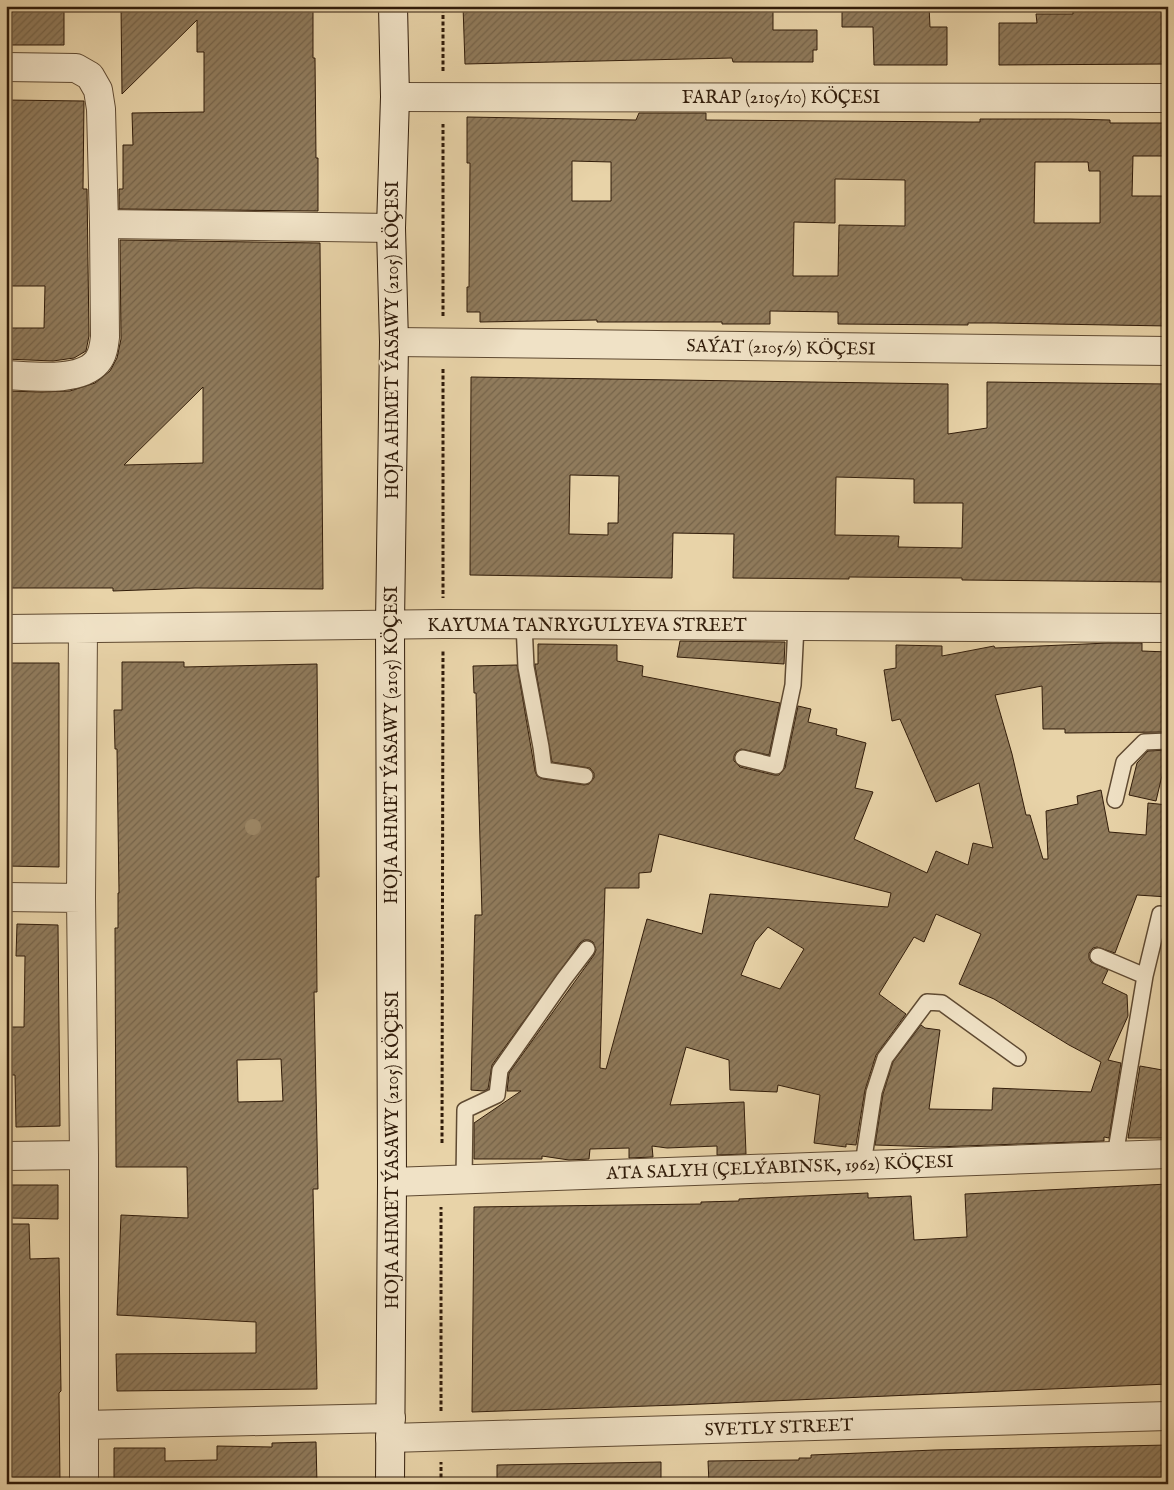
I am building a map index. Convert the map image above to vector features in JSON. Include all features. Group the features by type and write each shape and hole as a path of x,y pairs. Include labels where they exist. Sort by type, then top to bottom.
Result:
{"street":[{"name":"HOJA AHMET ÝASAWY (2105) KÖÇESI","path":"390,1484 392,1182 390,624 394,342 391,228 395,97 393,6"},
{"path":"6,67 76,68 90,76 98,90 101,109 105,336 103,351 97,362 87,370 72,376 6,376"},
{"name":"FARAP (2105/10) KÖÇESI","path":"395,97 1168,98"},
{"path":"104,224 391,228"},
{"name":"SAÝAT (2105/9) KÖÇESI","path":"394,342 1168,352"},
{"name":"KAYUMA TANRYGULYEVA STREET","path":"6,629 390,624 1168,628"},
{"path":"83,629 81,898 84,1155 84,1484"},
{"path":"6,898 81,898"},
{"name":"ATA SALYH (ÇELÝABINSK, 1962) KÖÇESI","path":"392,1182 1168,1154"},
{"path":"6,1156 84,1155"},
{"name":"SVETLY STREET","path":"84,1426 391,1428 441,1436 1168,1416"}],"lane":[{"path":"524,624 526,667 544,770 586,776"},
{"path":"743,758 776,766 793,685 796,626"},
{"path":"1115,800 1124,762 1144,742 1168,741"},
{"path":"1115,1156 1145,976 1160,914"},
{"path":"453,1179 465,1110 497,1096 500,1070 587,949"},
{"path":"1098,956 1145,976"},
{"path":"864,1164 874,1092 885,1058 927,1002 942,1003 1018,1058"}],"path":[{"path":"441,1484 441,1436 453,1179 443,624 443,6"}],"building":[{"path":"6,6 64,6 64,45 6,45"},
{"path":"121,6 313,6 318,211 119,209 119,189 123,189 123,145 133,145 132,113 204,112 204,52 197,52 197,20 122,94"},
{"path":"463,6 578,6 578,8 583,8 709,6 709,12 750,12 750,6 773,6 773,30 817,30 817,50 813,50 813,62 733,62 732,58 465,64"},
{"path":"842,6 929,6 930,27 947,27 947,65 874,65 873,27 842,27"},
{"path":"1073,6 1168,6 1168,64 999,65 999,23 1037,23 1036,14 1073,14"},
{"path":"6,100 84,101 83,189 87,189 89,336 86,351 74,358 53,361 6,359 6,328 44,328 45,286 6,286"},
{"path":"639,113 706,113 706,120 980,122 980,119 1070,119 1110,120 1110,123 1168,123 1168,156 1133,156 1132,196 1165,196 1166,223 1168,224 1168,326 994,323 968,323 968,325 838,324 838,312 770,311 770,324 597,322 597,320 480,322 480,312 467,312 470,163 467,163 467,117 636,120","holes":["572,161 611,162 611,201 572,201","1035,162 1088,162 1089,171 1100,171 1100,223 1034,223","835,179 905,180 905,226 839,225 838,276 793,276 794,222 835,223"]},
{"path":"120,240 320,243 323,589 195,588 113,591 113,588 6,588 6,391 70,391 95,383 110,371 117,358 121,339","holes":["203,387 203,463 124,465"]},
{"path":"471,377 948,384 948,434 987,428 987,382 1168,384 1168,582 962,580 962,578 733,578 734,534 673,533 672,578 470,575","holes":["570,475 619,476 618,523 608,523 608,535 569,534","836,477 914,479 914,503 963,503 962,548 898,547 899,536 835,535"]},
{"path":"680,641 785,642 784,664 677,657"},
{"path":"1142,643 1142,651 1168,652 1168,732 1065,733 1065,729 1043,729 1042,686 995,695 1012,754 1026,815 1030,815 1043,859 1048,859 1046,811 1078,804 1077,796 1101,790 1109,832 1146,835 1148,803 1168,805 1168,897 1137,895 1115,953 1097,947 1093,948 1089,953 1091,962 1108,970 1102,983 1127,995 1128,1016 1108,1060 1121,1063 1109,1138 1104,1137 1104,1141 935,1147 875,1145 883,1094 893,1062 921,1025 925,1028 940,1030 929,1109 992,1110 993,1088 1091,1092 1101,1062 1069,1045 994,999 959,984 981,934 936,914 924,942 914,937 879,994 906,1014 876,1055 865,1090 856,1145 846,1144 846,1147 814,1143 820,1095 778,1085 777,1092 730,1090 729,1060 686,1047 670,1105 744,1102 746,1154 717,1155 717,1146 667,1148 652,1146 653,1157 629,1158 629,1148 590,1149 589,1159 569,1160 542,1156 542,1159 474,1159 474,1123 521,1091 507,1091 509,1073 596,950 593,942 589,940 584,940 580,943 492,1065 488,1089 484,1091 471,1090 475,915 482,915 476,693 474,693 473,666 517,665 537,776 543,779 584,785 589,784 594,778 594,773 590,768 552,762 535,666 535,664 538,664 538,644 617,645 617,661 643,666 642,676 780,703 769,755 741,749 734,756 734,761 740,767 779,775 785,768 798,706 811,709 808,722 837,729 836,735 866,743 855,788 873,792 854,839 927,873 936,851 968,865 973,843 993,848 979,783 936,802 900,719 892,721 884,670 896,668 896,645 942,646 942,656 994,646 995,648","holes":["659,834 891,893 888,907 710,894 702,934 647,919 606,1069 600,1068 605,888 639,888 639,873 651,872","768,927 804,949 780,989 741,975 755,942"]},
{"path":"122,662 184,662 184,667 317,664 319,877 316,877 317,992 314,992 318,1189 313,1189 317,1389 117,1391 116,1354 256,1353 256,1322 117,1315 121,1215 188,1218 187,1167 116,1167 115,928 118,928 119,893 117,749 115,749 114,710 122,710","holes":["281,1059 283,1101 238,1102 237,1060"]},
{"path":"6,663 59,663 59,867 6,866"},
{"path":"1168,750 1156,801 1129,795 1137,763 1148,751"},
{"path":"17,924 58,925 60,1126 16,1127 15,1075 6,1075 6,1027 24,1027 25,956 16,956"},
{"path":"1140,1066 1168,1071 1168,1138 1128,1138"},
{"path":"1168,1184 1168,1384 472,1412 474,1207 701,1204 701,1202 739,1201 739,1199 868,1193 868,1198 911,1196 914,1240 967,1237 965,1194"},
{"path":"10,1185 58,1185 58,1219 10,1218"},
{"path":"6,1224 29,1224 30,1259 59,1258 60,1484 6,1484 6,1398 10,1398 9,1289 6,1289"},
{"path":"316,1442 317,1484 114,1484 114,1448 165,1448 165,1461 217,1460 217,1446 272,1447 272,1443"},
{"path":"1168,1445 1168,1478 1143,1478 1143,1484 1048,1484 1048,1479 977,1480 977,1484 709,1484 708,1461 799,1460 799,1458 811,1458 811,1455 935,1450"},
{"path":"661,1462 661,1484 497,1484 497,1465"}]}
